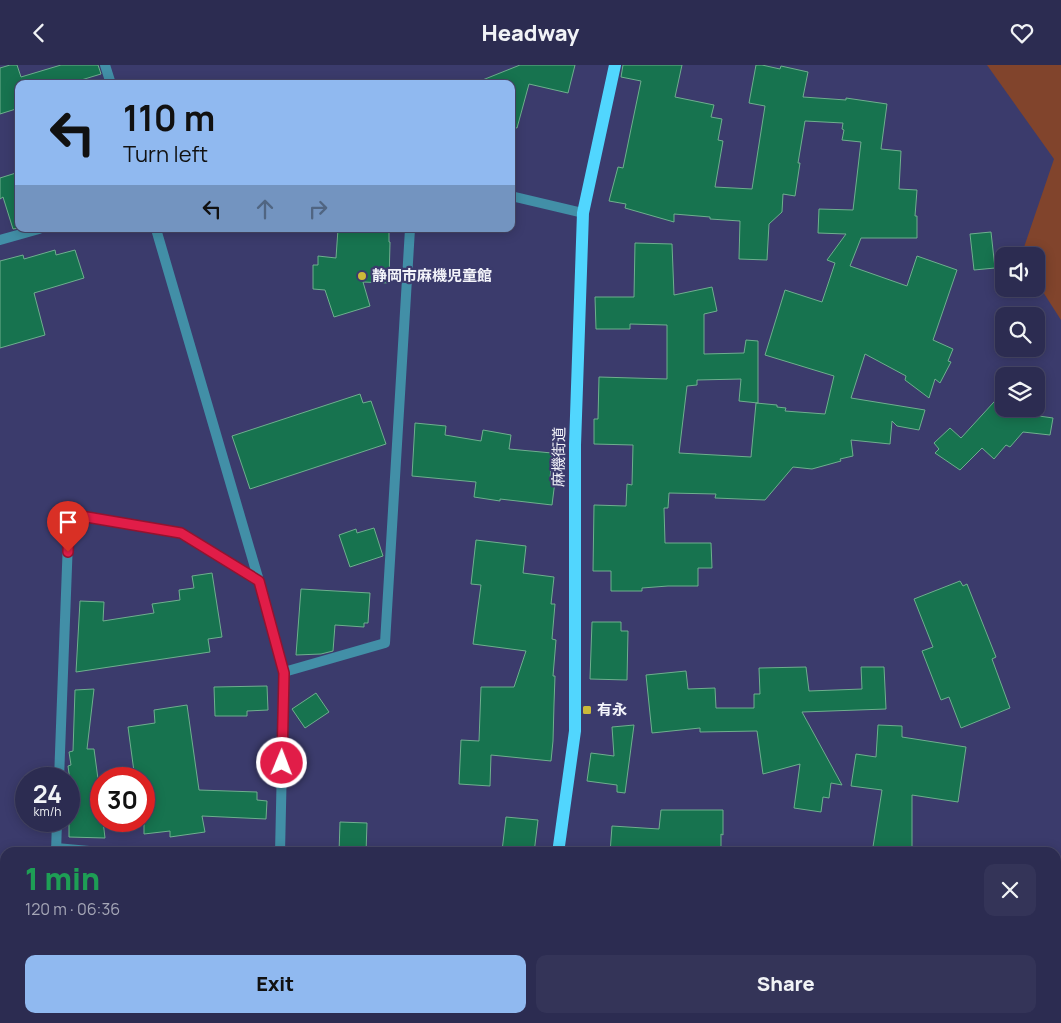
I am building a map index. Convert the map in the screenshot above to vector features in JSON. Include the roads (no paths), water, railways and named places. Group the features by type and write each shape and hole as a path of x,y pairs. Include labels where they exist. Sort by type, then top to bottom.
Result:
{"main road":[{"name":"麻機街道","path":"559,847 575,731 575,445 583,213 615,65"}],"street":[{"path":"105,65 110,80"},
{"path":"515,197 583,213"},
{"path":"0,240 29,232"},
{"path":"157,232 284,673 280,847"},
{"path":"284,673 385,643 410,232"},
{"path":"59,767 69,514 181,533 259,581"},
{"path":"56,847 57,832"}],"place":[{"name":"静岡市麻機児童館","path":"362,276"},
{"name":"有永","path":"587,710"}]}
